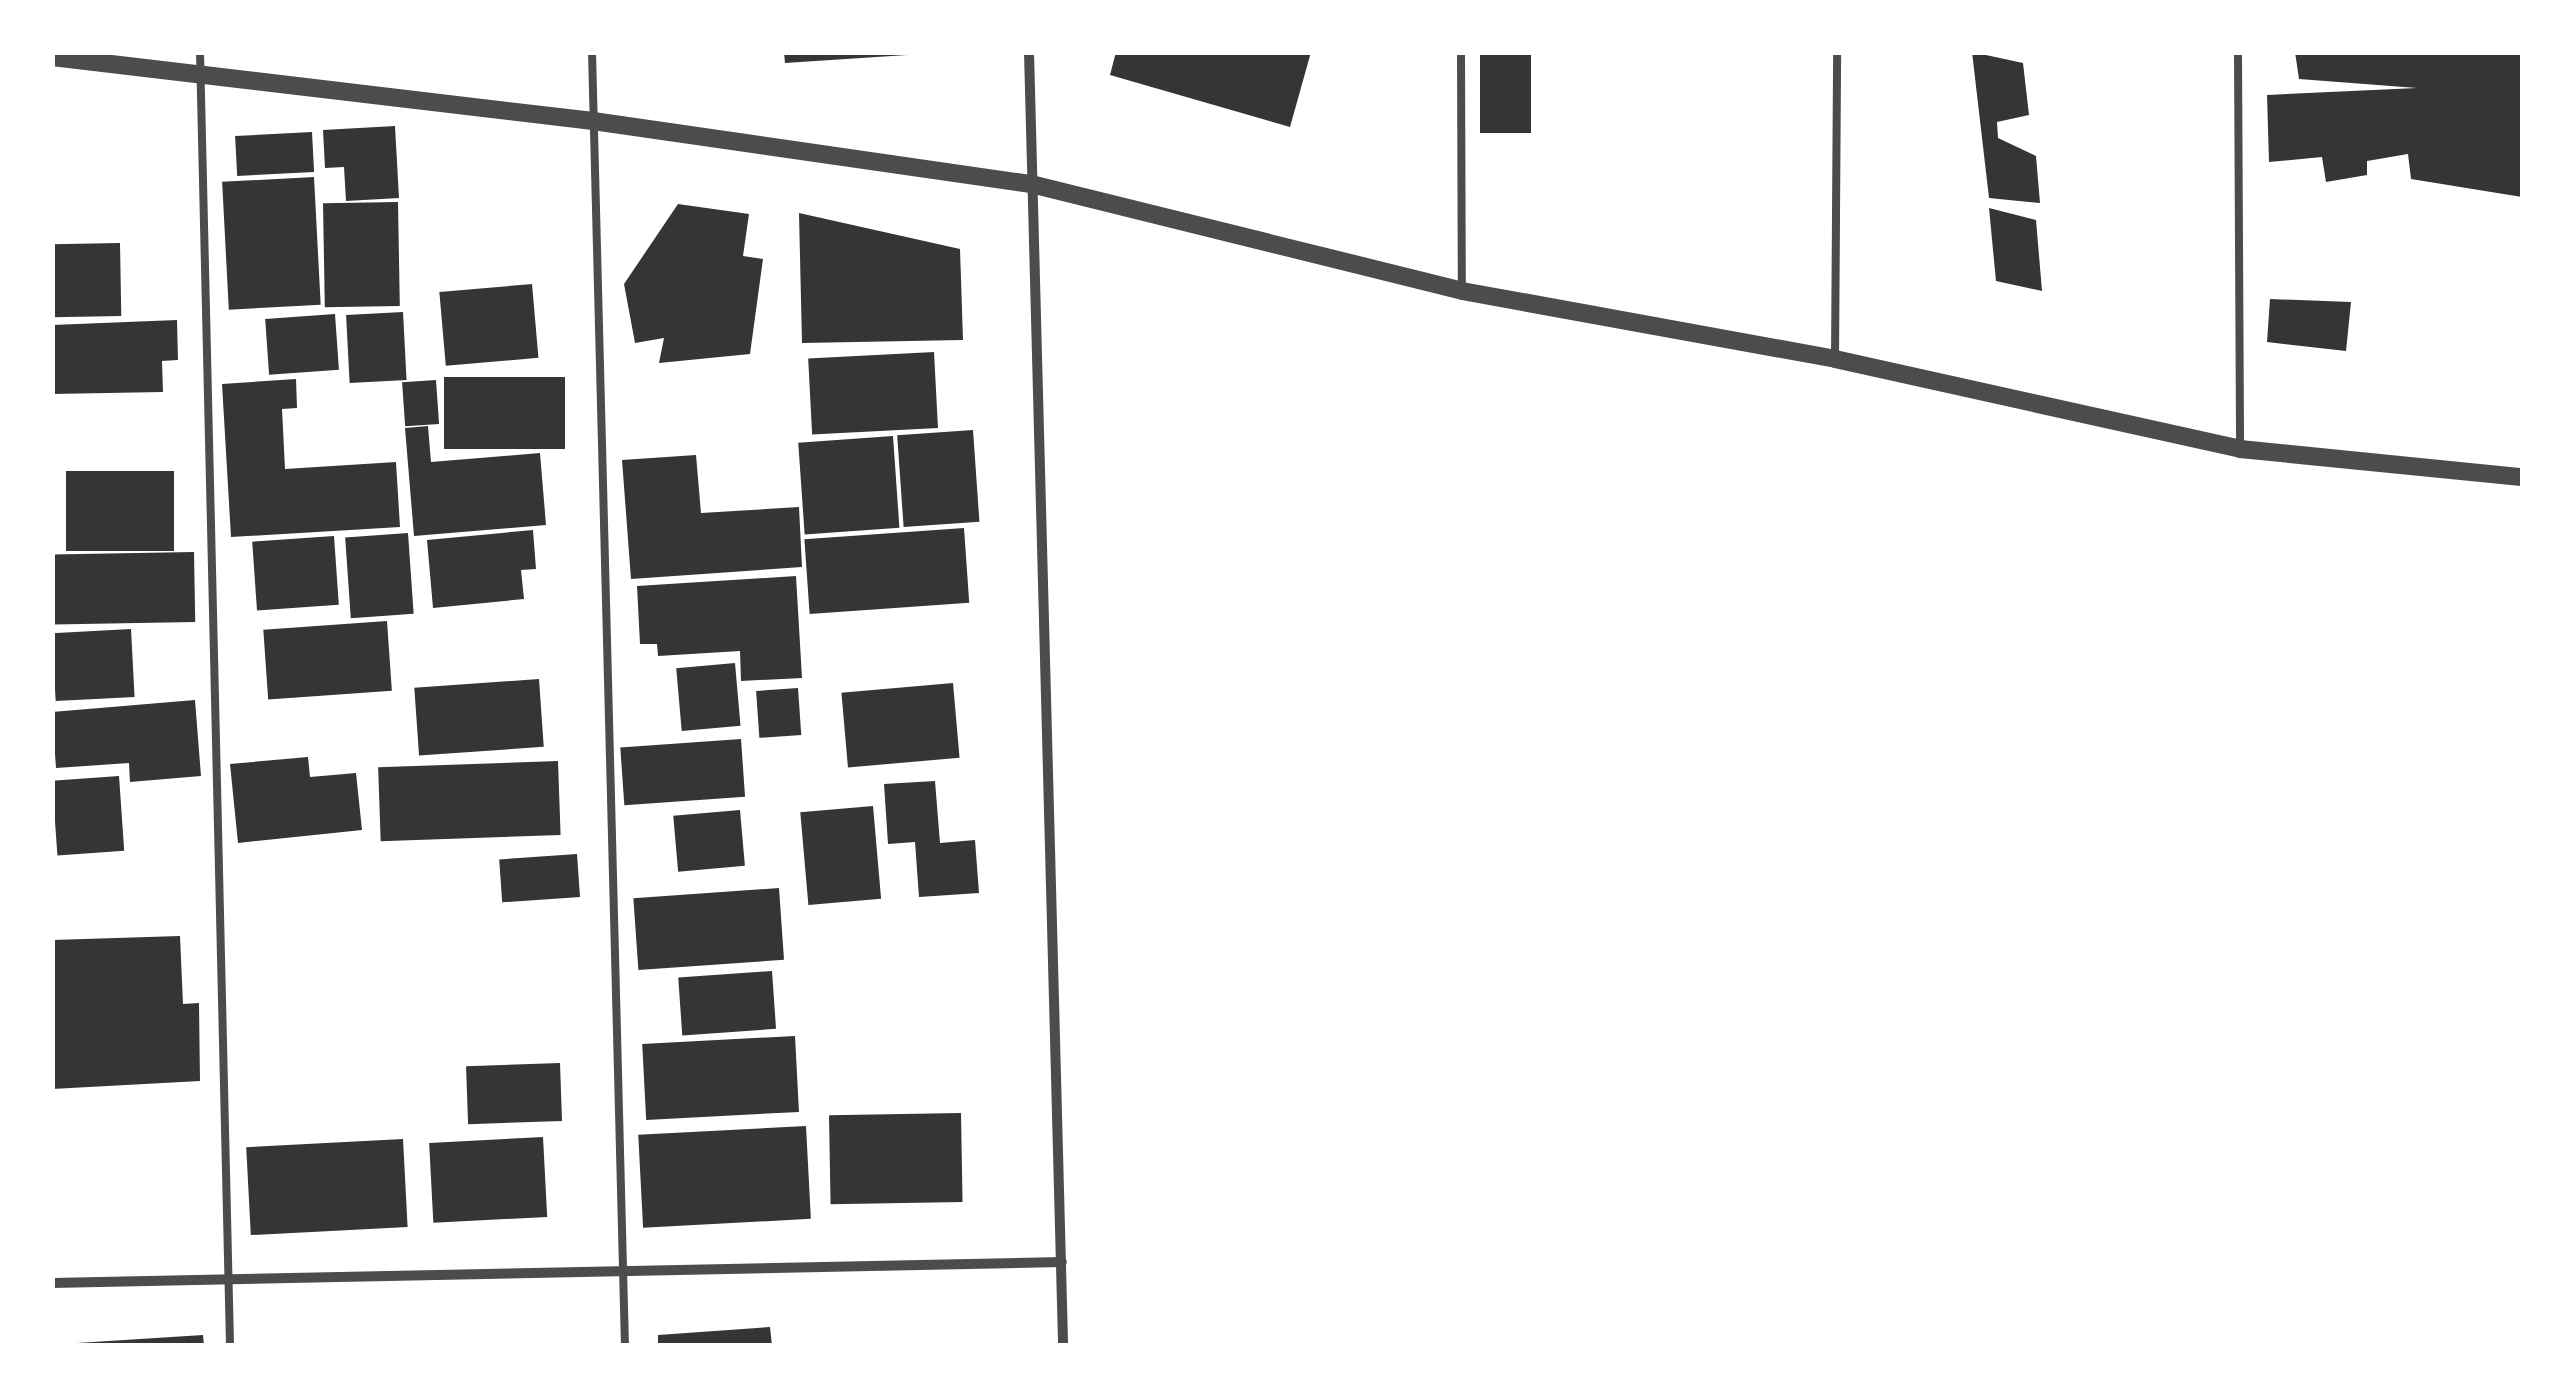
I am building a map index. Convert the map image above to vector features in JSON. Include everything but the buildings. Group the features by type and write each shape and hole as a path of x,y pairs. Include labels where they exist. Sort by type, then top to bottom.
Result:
{"street":[{"path":"1029,52 1064,1346"},
{"path":"52,56 593,121 1031,184 1462,292 1835,359 2240,449 2522,477"},
{"path":"52,1283 1062,1262"}],"lane":[{"path":"200,52 230,1346"},
{"path":"592,52 625,1346"},
{"path":"1461,52 1462,292"},
{"path":"1835,359 1837,52"},
{"path":"2238,52 2240,449"}]}
